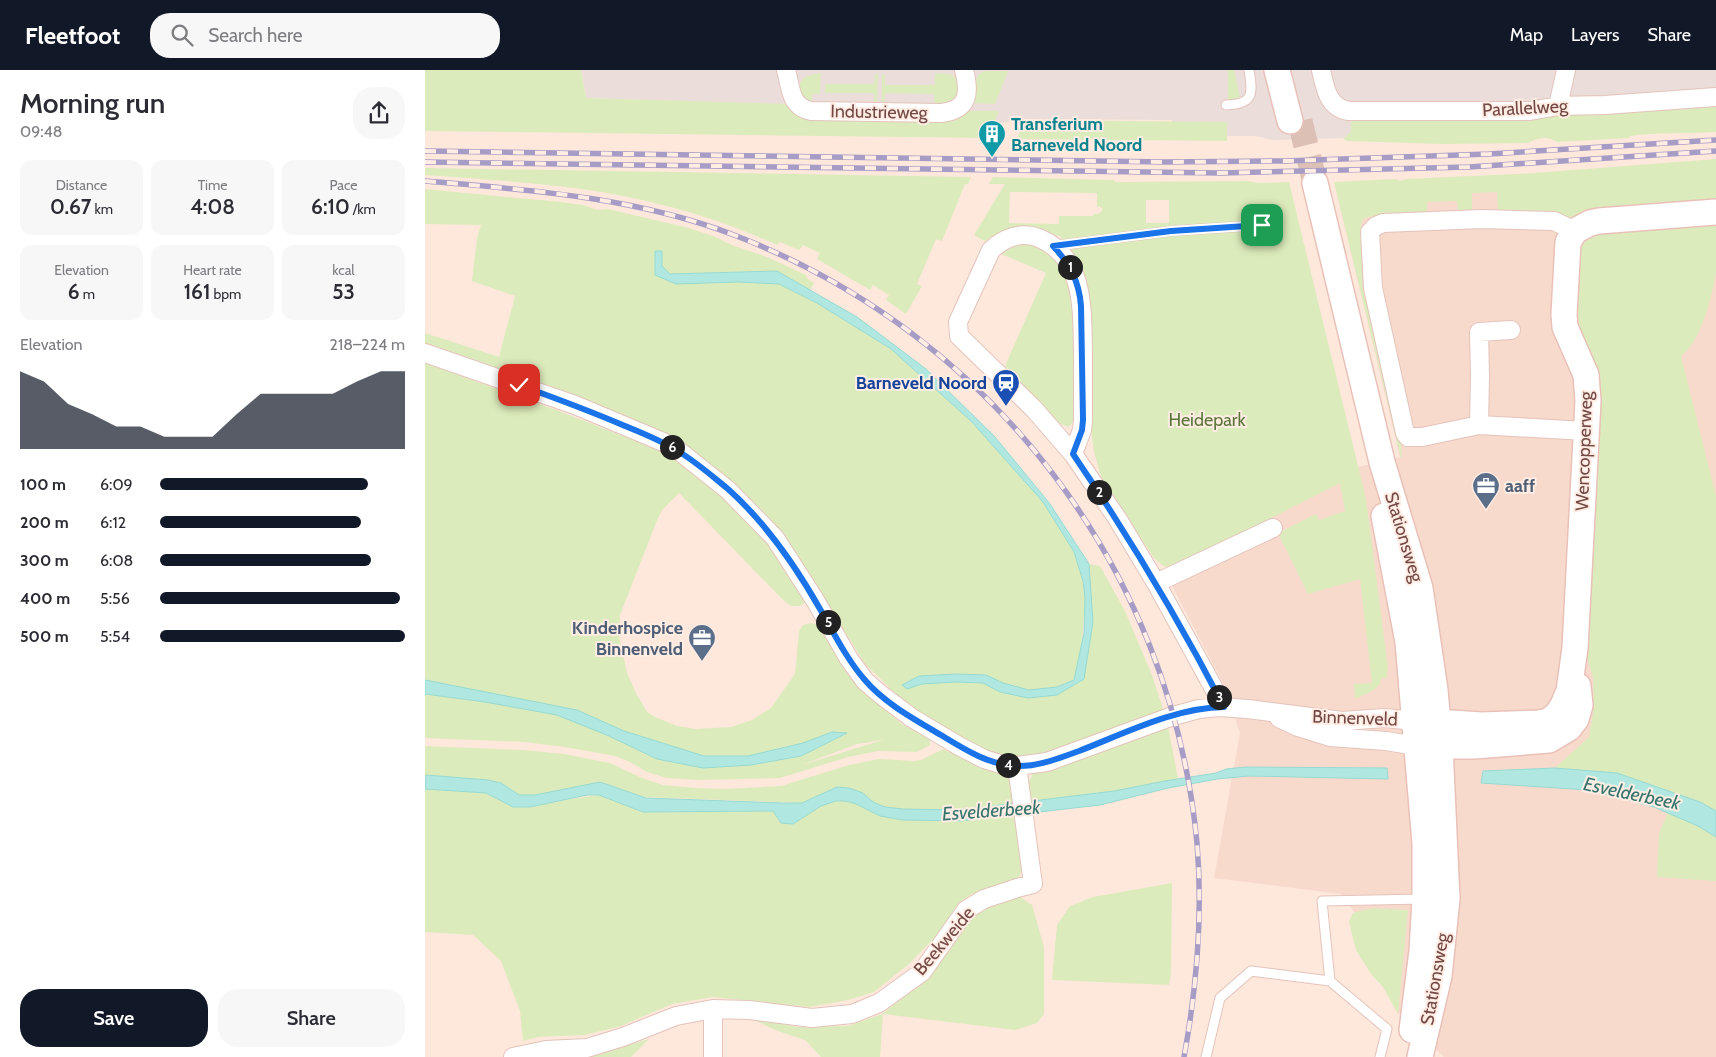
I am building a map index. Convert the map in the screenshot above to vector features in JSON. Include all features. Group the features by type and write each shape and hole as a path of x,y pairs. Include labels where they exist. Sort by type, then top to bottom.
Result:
{"main road":[{"path":"1277,70 1295,121 1287,70"},
{"name":"Stationsweg","path":"1310,183 1381,462 1420,588 1439,976 1419,1057"},
{"path":"1575,231 1590,223 1599,221 1716,212"},
{"name":"Wencopperweg","path":"1428,734 1481,724 1538,723 1549,720 1558,713 1567,698 1575,648 1588,401 1586,375 1565,327 1564,315 1568,242 1575,231"},
{"name":"Stationsweg","path":"1409,1057 1422,951 1436,899"}],"street":[{"name":"Industrieweg","path":"786,70 794,101 802,110 941,113 956,110 965,101 968,87 964,70"},
{"name":"Parallelweg","path":"1321,70 1328,95 1334,106 1341,110 1530,111 1558,106 1605,105 1716,97"},
{"path":"1558,106 1566,70"},
{"path":"1575,231 1553,221 1483,219 1383,224 1376,226 1371,232 1373,288 1405,433 1408,437 1415,438 1479,425 1587,431"},
{"path":"1073,454 1082,430 1083,420 1080,291 1069,264 1053,246 1036,237 1024,235 1010,237 999,242 991,250 958,322 959,336 1034,409 1073,454 1117,518 1156,583 1224,707"},
{"path":"1479,425 1481,376 1479,332 1511,330"},
{"name":"Binnenveld","path":"425,353 575,405 663,442 679,451 728,490 775,538 815,600 849,659 865,681 912,718 959,746 984,758 1000,764 1017,766 1047,762 1173,716 1224,707 1342,721 1385,718 1428,734"},
{"path":"1156,583 1273,528"},
{"name":"Binnenveld","path":"1265,711 1298,727 1330,737 1386,741 1428,734"},
{"name":"Beekweide","path":"513,1057 546,1050 587,1048 623,1037 676,1016 713,1010 749,1010 813,1018 852,1014 879,1003 922,972 967,910 984,899 1033,884 1017,766"},
{"path":"713,1010 713,1057"}],"lane":[{"path":"1226,105 1245,103 1249,98 1252,91 1249,70"},
{"path":"1053,246 1171,231 1262,225"},
{"path":"1330,981 1322,901 1436,899"},
{"path":"1206,1057 1220,998 1251,971 1330,981 1387,1029 1381,1057"}],"shaded area":[{"path":"581,70 1716,70 1716,119 1273,140 1255,136 1172,136 1172,120 1028,119 1000,123 778,120 774,104 586,98"},
{"path":"1716,166 1716,1057 1444,1057 1397,1012 1358,917 1341,894 1214,878 1240,733 1224,685 1173,588 1172,565 1337,482 1358,467 1400,457 1336,190"}],"green space":[{"path":"425,70 581,70 586,98 788,104 814,119 949,121 960,117 968,111 999,111 987,138 425,131"},
{"path":"1228,70 1234,70 1240,98 1228,101"},
{"path":"985,71 1008,71 995,104 973,103 976,80"},
{"path":"821,73 820,94 812,94 812,102 801,92 801,81 810,75"},
{"path":"935,73 949,74 957,80 957,92 953,100 948,103 934,106 934,94 885,93 884,104 882,104 882,74 885,75 885,85 935,85"},
{"path":"875,74 878,74 877,103 874,103 874,93 825,93 825,84 874,84"},
{"path":"1716,105 1716,132 1652,134 1630,136 1629,138 1557,142 1550,138 1542,138 1528,143 1442,144 1347,141 1343,139 1351,131 1351,122 1353,120 1528,119 1560,115"},
{"path":"1027,120 1227,122 1227,141 1016,139"},
{"path":"1716,159 1716,203 1577,219 1552,212 1498,211 1497,192 1472,193 1472,212 1458,213 1457,201 1427,202 1427,214 1369,217 1363,219 1361,225 1363,289 1401,444 1401,458 1334,182 1395,179 1401,181 1406,179 1534,173"},
{"path":"425,168 971,177 968,184 965,184 942,241 936,239 917,284 922,286 906,314 886,300 889,295 873,285 870,290 817,259 820,253 803,245 799,250 780,242 777,245 719,222 679,209 638,199 546,185 425,175"},
{"name":"Heidepark","path":"993,177 1113,180 1116,182 1289,182 1366,499 1388,668 1386,679 1382,677 1381,683 1374,690 1355,699 1354,684 1372,683 1360,579 1308,594 1278,533 1316,514 1319,520 1345,511 1340,483 1173,568 1164,566 1154,558 1101,477 1094,452 1080,275 1060,236 1007,230 985,241 974,235 1005,184 989,184","holes":["1010,192 1097,193 1097,206 1102,208 1102,211 1098,214 1093,214 1093,216 1059,216 1059,224 1009,223","1146,200 1169,200 1169,223 1146,223"]},
{"path":"425,189 561,202 583,205 598,210 608,209 689,228 713,236 732,245 767,257 806,275 814,283 810,290 777,271 670,274 662,267 655,275 779,284 817,303 891,349 971,421 1043,502 1074,552 1083,581 1085,597 1082,643 1093,622 1089,564 1100,566 1125,611 1152,675 1164,712 1026,759 988,751 970,743 952,734 887,690 889,687 865,664 816,585 704,463 425,347 425,333 499,357 515,296 472,281 477,238 481,225 425,224"},
{"path":"1716,221 1716,272 1712,293 1700,330 1688,350 1681,356 1716,496 1716,811 1700,802 1617,773 1555,768 1589,737 1594,707 1593,678 1585,649 1587,553 1572,325 1578,237 1596,228"},
{"path":"1019,243 1030,243 1051,251 1074,285 1078,411 1068,427 1059,423 1005,366 1046,273 999,253"},
{"path":"425,363 559,411 661,451 723,496 771,545 804,594 805,602 800,606 791,606 784,601 679,493 663,509 658,518 620,615 619,636 627,673 647,712 677,726 696,729 731,727 752,720 771,708 795,674 799,631 803,625 811,623 818,625 859,687 902,724 928,738 930,745 917,752 878,751 848,757 780,778 699,780 666,778 647,772 615,756 565,747 524,742 425,738","holes":["883,740 804,764 857,744"]},
{"path":"1168,726 1178,779 1114,791 1031,802 1027,786 1033,773"},
{"path":"425,746 523,750 564,754 610,763 642,778 663,785 725,789 781,786 849,765 879,759 921,760 943,749 1010,778 1014,786 1013,804 959,810 903,809 885,807 873,802 863,793 816,796 802,803 644,797 600,782 535,795 519,795 501,783 488,780 425,776"},
{"path":"425,789 486,793 513,807 599,795 643,812 774,811 793,824 821,806 837,801 856,804 880,816 903,820 961,821 986,817 1014,816 1023,867 1020,875 1013,882 972,894 959,903 938,934 909,964 874,992 848,1000 810,1007 713,997 672,1004 621,1026 585,1035 538,1037 523,1041 520,1011 501,961 473,935 425,932"},
{"path":"1668,813 1698,826 1716,837 1716,881 1657,877 1659,833"},
{"path":"1172,883 1171,973 1169,985 1052,980 1057,925 1070,906 1093,897"},
{"path":"1017,895 1032,905 1044,947 1044,1014 1037,1023 1015,1030 883,1014 880,1057 821,1057 805,1040 775,1030 750,1018 798,1027 848,1026 882,1014 923,982 977,909"},
{"path":"1372,908 1408,910 1398,1014 1383,987 1371,974 1356,950 1349,922 1353,913"},
{"path":"649,1039 631,1057 588,1057"}],"water":[{"path":"655,251 662,251 662,266 670,274 777,271 857,317 926,369 995,437 1050,504 1089,564 1093,622 1084,679 1057,695 1028,698 1000,692 983,683 922,684 907,689 902,685 919,676 956,674 986,675 1003,683 1029,690 1057,687 1074,680 1084,633 1085,597 1083,581 1074,552 1043,502 971,421 891,349 817,303 779,284 738,282 676,284 655,275"},
{"path":"425,680 577,710 624,731 704,756 748,756 803,743 832,732 847,733 801,756 751,765 703,768 657,759 609,736 557,715 485,702 425,694"},
{"name":"Esvelderbeek","path":"1246,767 1387,768 1388,779 1249,776 1217,779 1168,788 1100,805 961,821 903,820 880,816 846,801 836,801 821,806 793,824 781,823 773,811 643,812 599,795 587,795 530,807 513,807 486,793 425,789 426,775 488,780 501,783 519,795 535,795 600,782 646,798 802,803 837,787 849,788 863,793 873,802 885,807 959,810 1114,791 1216,773 1226,769"},
{"name":"Esvelderbeek","path":"1555,768 1617,773 1700,802 1716,811 1716,837 1698,826 1654,807 1588,790 1481,783 1483,771"}],"tunnel":[{"path":"1300,121 1315,183"}],"railway":[{"path":"425,151 1165,162 1284,161 1489,154 1716,140"},
{"path":"425,162 1221,173 1469,167 1716,151"},
{"path":"425,181 582,197 659,212 697,222 734,235 827,278 912,333 987,399 1053,473 1107,556 1150,646 1180,742 1197,843 1199,870 1198,950 1184,1057"}],"place":[{"name":"Transferium Barneveld Noord","path":"992,158"},
{"name":"Barneveld Noord","path":"1006,407"},
{"name":"aaff","path":"1486,510"},
{"name":"Kinderhospice Binnenveld","path":"702,662"}],"route":[{"path":"519,385 575,405 663,442 679,451 728,490 775,538 815,600 849,659 865,681 912,718 959,746 1000,764 1017,766 1047,762 1173,716 1224,707 1156,583 1117,518 1073,454 1082,430 1083,420 1080,291 1069,264 1053,246 1171,231 1262,225"}]}
